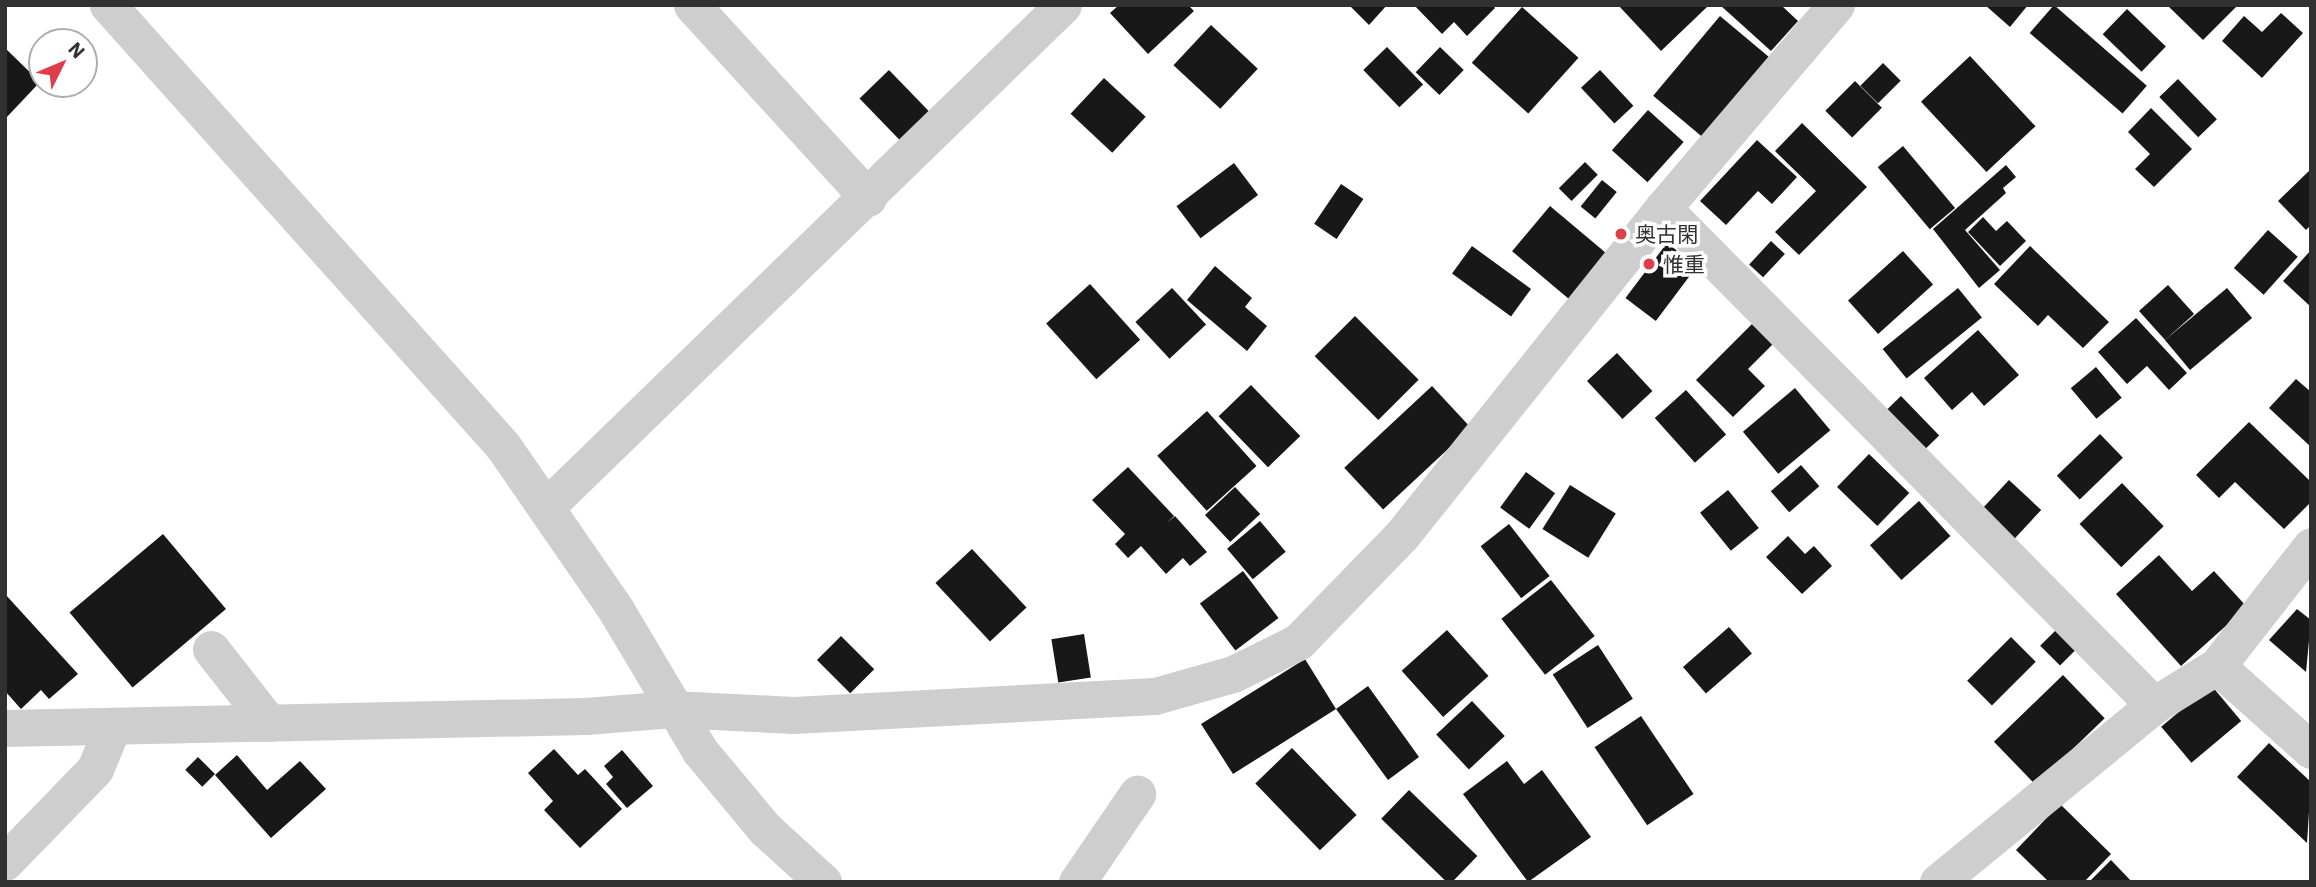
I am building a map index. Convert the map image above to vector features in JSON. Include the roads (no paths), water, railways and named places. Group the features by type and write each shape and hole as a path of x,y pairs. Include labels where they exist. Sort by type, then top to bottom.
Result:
{"street":[{"path":"108,5 465,400 547,506 672,709 765,829 823,882"},
{"path":"692,5 868,198"},
{"path":"547,506 868,198 1063,5"},
{"path":"5,728 269,723 672,709 793,715 1155,696 1233,674 1298,642 1402,535 1825,9"},
{"path":"1663,208 2154,705"},
{"path":"1938,882 2154,705 2217,666 2311,546"},
{"path":"211,649 269,723"},
{"path":"2217,666 2311,750"},
{"path":"5,862 95,769 113,726"},
{"path":"1077,882 1137,794"}],"place":[{"name":"奥古閑","path":"1621,234"},
{"name":"惟重","path":"1649,264"}]}
